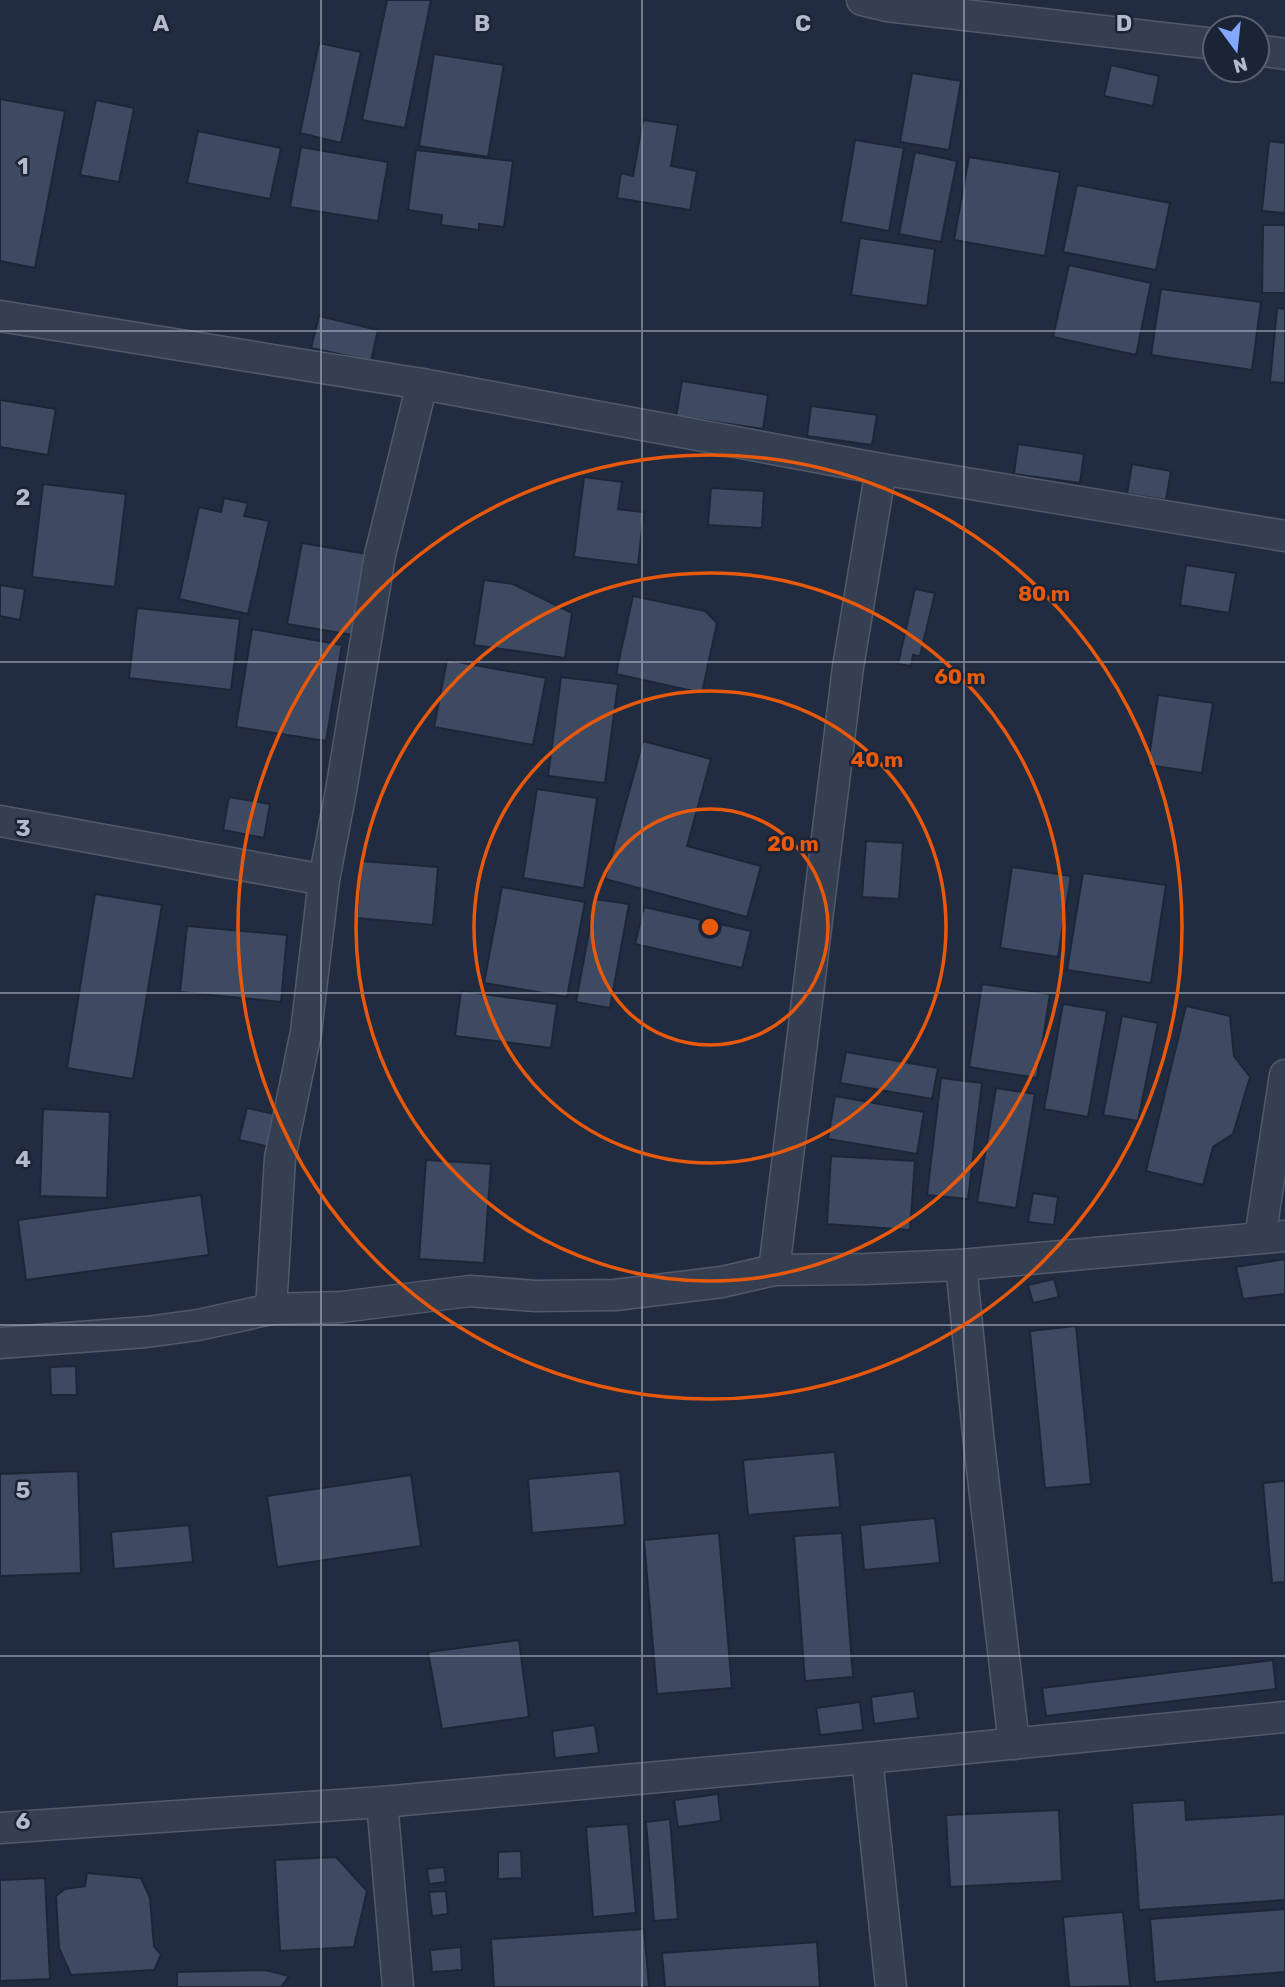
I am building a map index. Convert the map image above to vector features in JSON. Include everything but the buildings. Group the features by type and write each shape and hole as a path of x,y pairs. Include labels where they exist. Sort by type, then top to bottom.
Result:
{"street":[{"path":"862,0 887,6 1201,42"},
{"path":"0,316 422,384 881,469 1285,536"},
{"path":"271,1309 280,1158 306,1032 324,880 380,555 422,384"},
{"path":"774,1270 848,667 881,469"},
{"path":"0,821 324,880"},
{"path":"0,1343 146,1332 198,1325 271,1309 341,1307 470,1291 535,1296 615,1294 722,1282 774,1270 961,1265 1273,1237 1285,1074"},
{"path":"961,1265 1014,1744"},
{"path":"0,1828 382,1802 1285,1717"},
{"path":"867,1758 891,1987"},
{"path":"382,1802 398,1987"}]}
